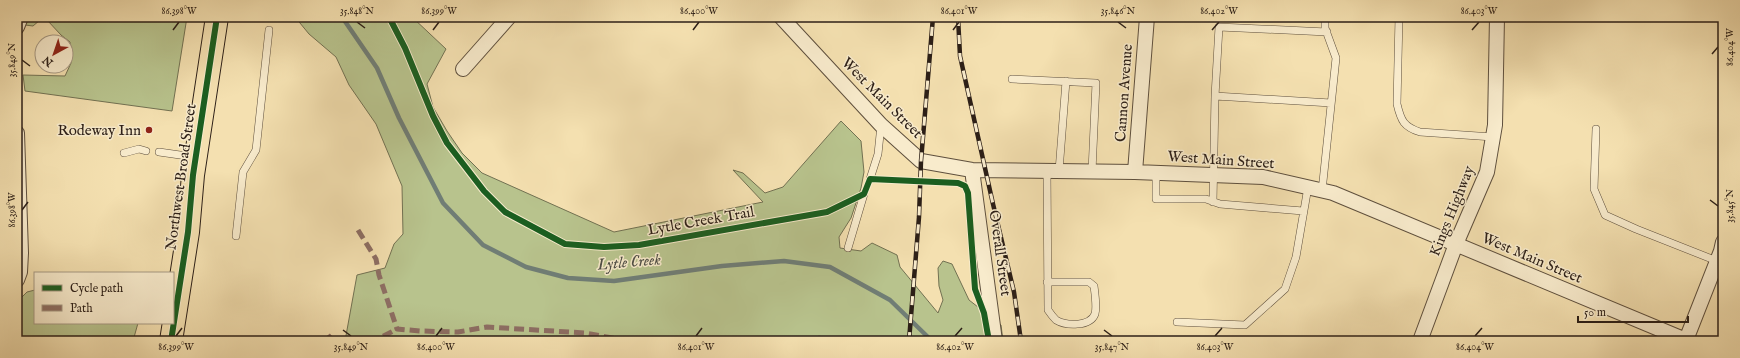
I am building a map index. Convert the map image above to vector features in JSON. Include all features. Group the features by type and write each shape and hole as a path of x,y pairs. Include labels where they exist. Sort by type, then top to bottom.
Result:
{"main road":[{"name":"Northwest Broad Street","path":"174,324 188,232 196,157 217,17"},
{"name":"Northwest Broad Street","path":"172,337 174,324"}],"street":[{"path":"17,28 20,17"},
{"path":"463,68 509,17"},
{"name":"West Main Street","path":"781,17 881,125 921,161 972,170 1135,172 1263,178 1322,190 1333,193 1687,341"},
{"name":"Cannon Avenue","path":"1135,172 1147,17"},
{"name":"Kings Highway","path":"1420,341 1456,244 1487,172 1495,125 1497,17"},
{"path":"17,133 18,216 21,262 17,280"},
{"name":"Overall Street","path":"972,170 996,341"},
{"path":"1687,341 1723,242"}],"lane":[{"path":"1322,190 1336,58 1325,28 1325,17"},
{"path":"1399,17 1397,104 1400,116 1405,124 1410,129 1420,132 1493,137"},
{"path":"1213,202 1215,96 1219,27 1327,32"},
{"path":"236,236 243,172 256,150 269,30"},
{"path":"1012,79 1096,83 1092,171"},
{"path":"1047,282 1089,282 1094,286 1096,313 1093,319 1086,324 1064,323 1055,319 1048,310 1047,282 1053,171 1066,81"},
{"path":"1215,96 1331,103"},
{"path":"870,179 878,154 881,125"},
{"path":"1596,129 1594,189 1605,215 1717,261"},
{"path":"124,153 138,149 146,150"},
{"path":"159,152 196,157"},
{"path":"1156,173 1156,199 1206,199 1220,204 1303,211"},
{"path":"1177,322 1245,325 1286,289 1296,257 1308,187"},
{"path":"848,248 864,194"}],"green space":[{"path":"30,17 187,17 172,111 25,91 23,75 65,76 66,74 74,74 74,34 60,34 47,20 40,20 33,26 25,25"},
{"path":"295,17 412,17 446,49 427,84 433,107 462,153 482,173 614,232 763,202 733,170 743,173 765,193 783,187 841,121 861,141 864,172 861,188 851,218 839,237 840,248 861,251 872,243 897,255 900,267 938,313 943,300 939,286 938,268 943,261 952,264 969,300 1001,325 1003,341 345,341 357,275 385,268 394,244 403,234 402,186 376,124 349,85 336,57 309,34"},
{"path":"34,290 34,324 138,324 133,341 17,341 17,302 27,292"}],"waterway":[{"name":"Lytle Creek","path":"342,17 377,68 399,118 443,203 483,245 526,267 568,278 614,281 722,266 784,261 830,267 890,300 932,341"}],"railway":[{"path":"909,341 919,217 921,161 933,17"},
{"path":"958,17 960,56 1014,292 1021,341"}],"marked path":[{"path":"358,230 376,259 379,275 397,329 458,332 487,327 585,333 628,341"},
{"path":"369,341 380,338 397,329"},
{"path":"328,335 333,341"},
{"path":"820,341 821,336"}],"cycle path":[{"path":"174,322 188,232 193,175 217,17"},
{"name":"Lytle Creek Trail","path":"389,17 405,48 433,116 447,143 484,191 505,212 565,244 604,247 639,245 827,212 864,194 870,179 958,183 965,186 968,193 975,289 984,313 989,341"},
{"path":"171,341 174,324"}],"place":[{"name":"Rodeway Inn","path":"149,130"}]}
